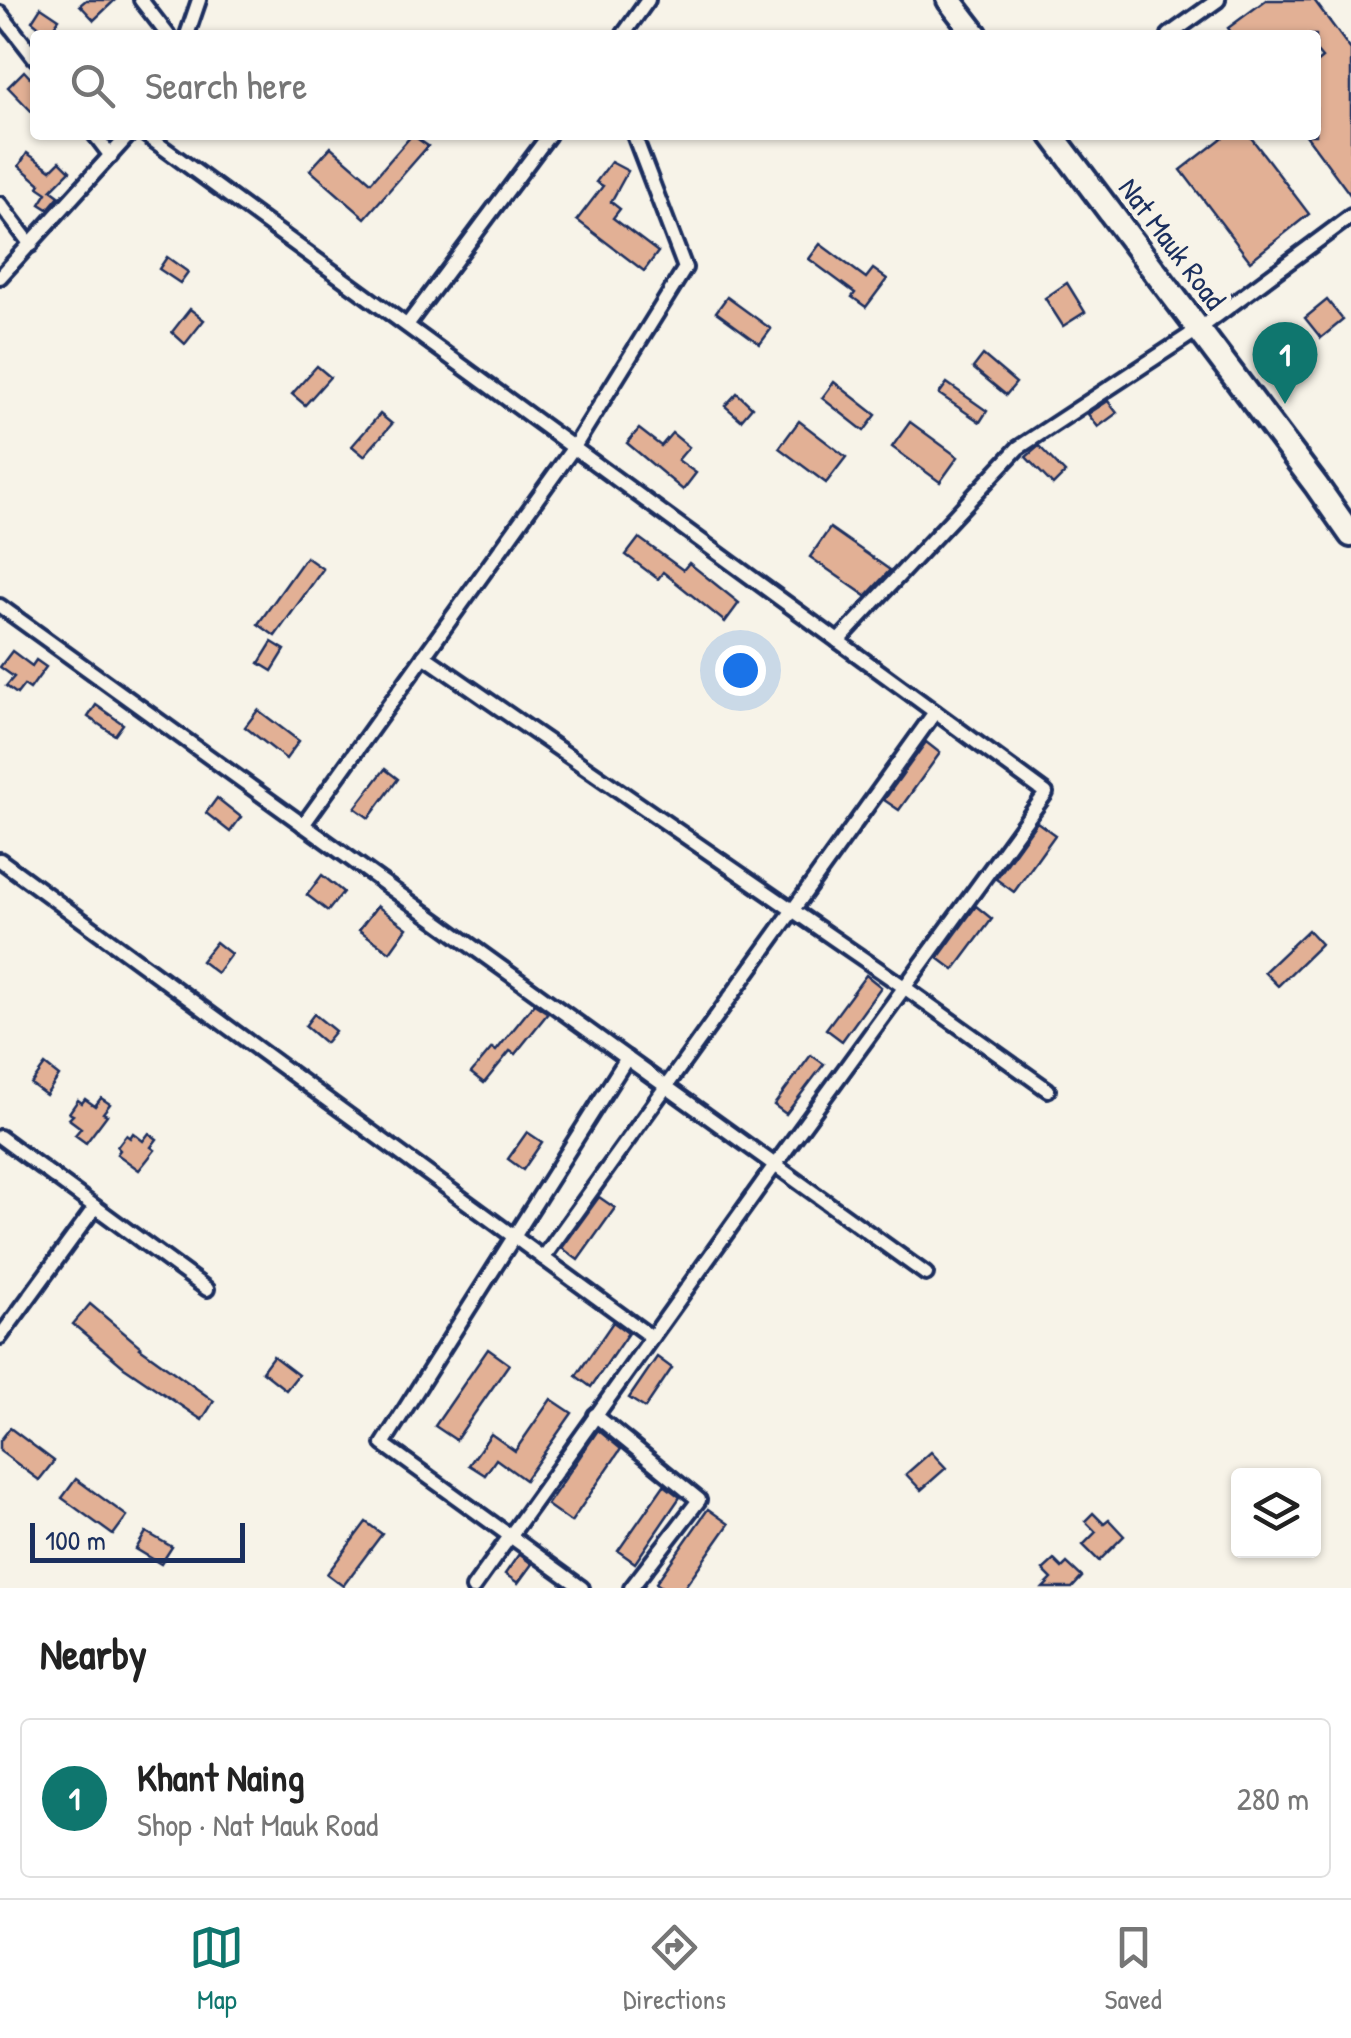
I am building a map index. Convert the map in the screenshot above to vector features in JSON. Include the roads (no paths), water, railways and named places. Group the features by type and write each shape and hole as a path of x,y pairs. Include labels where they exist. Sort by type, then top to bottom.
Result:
{"highway":[{"path":"950,0 972,30"},
{"name":"Nat Mauk Road","path":"1056,140 1351,535"}],"street":[{"path":"141,0 164,30"},
{"path":"190,30 199,0"},
{"path":"627,30 648,0"},
{"path":"1176,30 1218,0"},
{"path":"0,13 30,52"},
{"path":"99,140 111,156"},
{"path":"0,277 125,140"},
{"path":"153,140 1046,793 774,1165 473,1588"},
{"path":"407,325 545,140"},
{"path":"303,825 574,447 685,268 636,140"},
{"path":"0,204 31,245"},
{"path":"838,640 1018,448 1199,330 1351,216"},
{"path":"0,626 5,610 926,1274"},
{"path":"424,656 1048,1090"},
{"path":"543,1258 935,712"},
{"path":"0,860 651,1337"},
{"path":"582,1588 383,1444 627,1058"},
{"path":"0,1137 206,1289"},
{"path":"0,1337 95,1207"},
{"path":"595,1415 699,1500 631,1588"}],"place":[{"name":"Khant Naing","path":"1285,404"}]}
